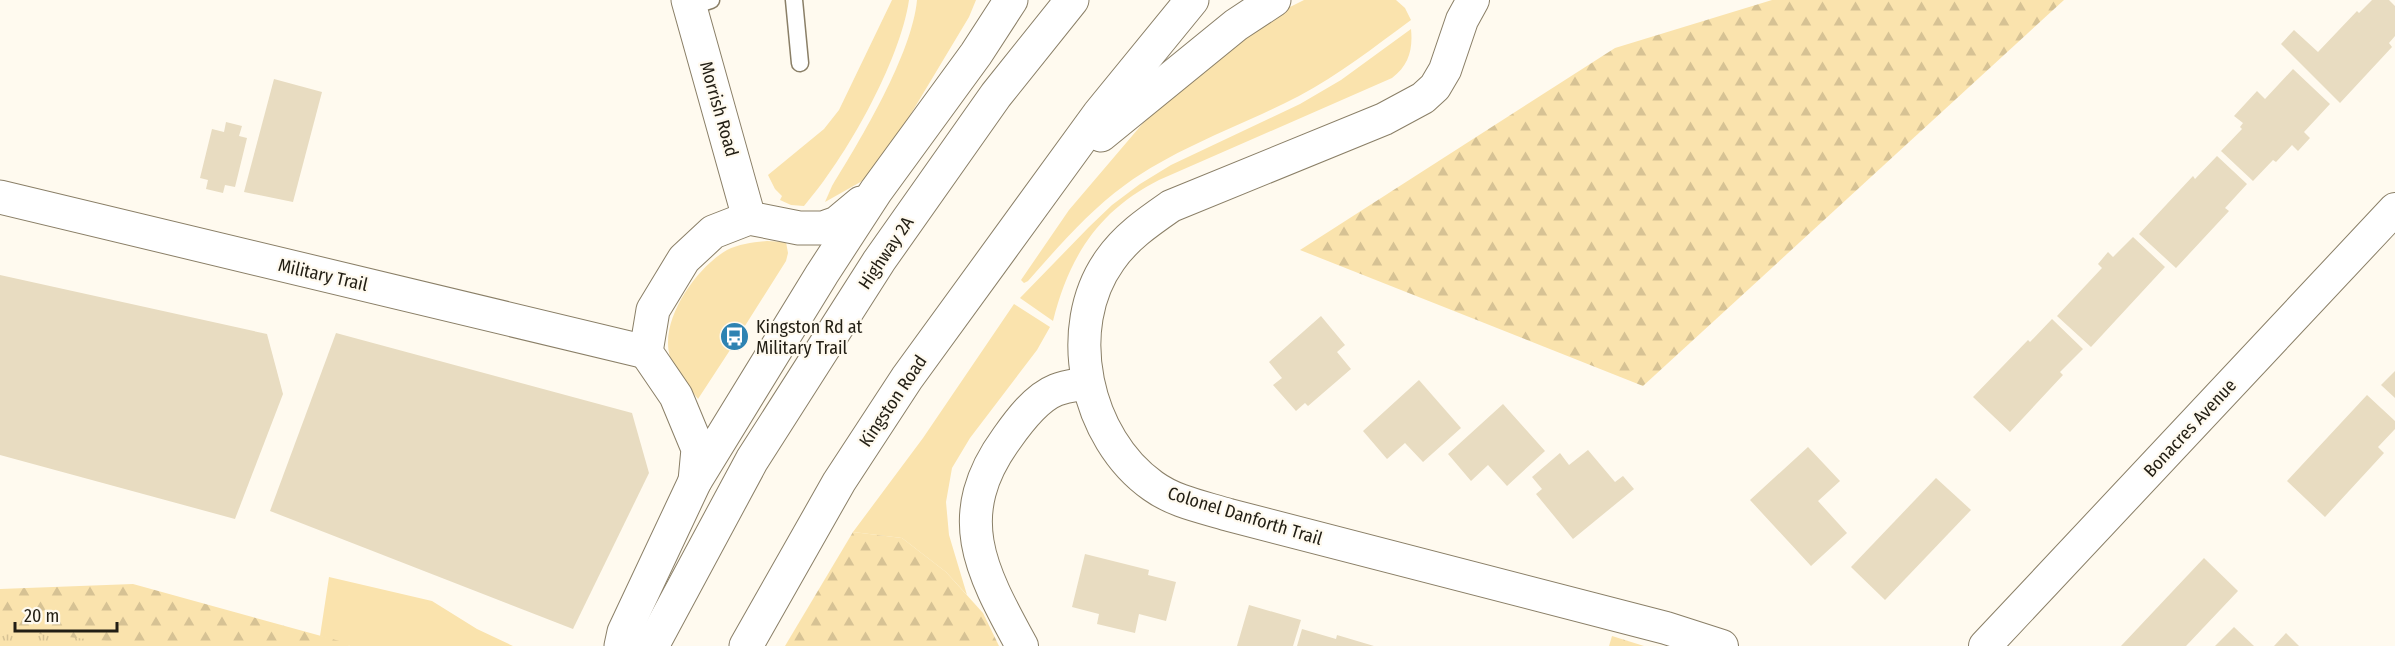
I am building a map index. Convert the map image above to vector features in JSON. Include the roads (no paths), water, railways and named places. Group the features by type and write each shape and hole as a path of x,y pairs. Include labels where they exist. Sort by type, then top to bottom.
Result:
{"main road":[{"path":"975,54 992,0"},
{"path":"621,646 624,632 695,481 822,274 876,191 1011,0"},
{"name":"Highway 2A","path":"652,646 752,460 879,261 996,95 1072,0"},
{"path":"1061,169 1099,114 1192,0"},
{"path":"1061,169 1236,25 1274,0"},
{"name":"Morrish Road","path":"696,2 750,218"},
{"name":"Kingston Road","path":"746,646 839,482 901,387 1061,169"},
{"path":"695,481 698,449 676,396 646,352 653,310 684,259 713,232 750,218 799,228 823,228 837,223 876,191"},
{"name":"Military Trail","path":"0,197 646,352"}],"street":[{"name":"Colonel Danforth Trail","path":"1473,0 1462,20 1445,70 1435,87 1423,98 1384,119 1171,206 1143,225 1123,243 1108,262 1097,283 1089,309 1085,333 1088,383 1093,406 1110,440 1135,471 1152,486 1171,497 1229,515 1666,628 1722,646"},
{"name":"Bonacres Avenue","path":"1984,646 2395,209"},
{"path":"1022,646 991,589 980,556 975,507 982,479 992,458 1037,403 1055,390 1088,383"}],"lane":[{"path":"794,0 800,63"}],"place":[{"name":"Kingston Rd at Military Trail","path":"735,337"}]}
